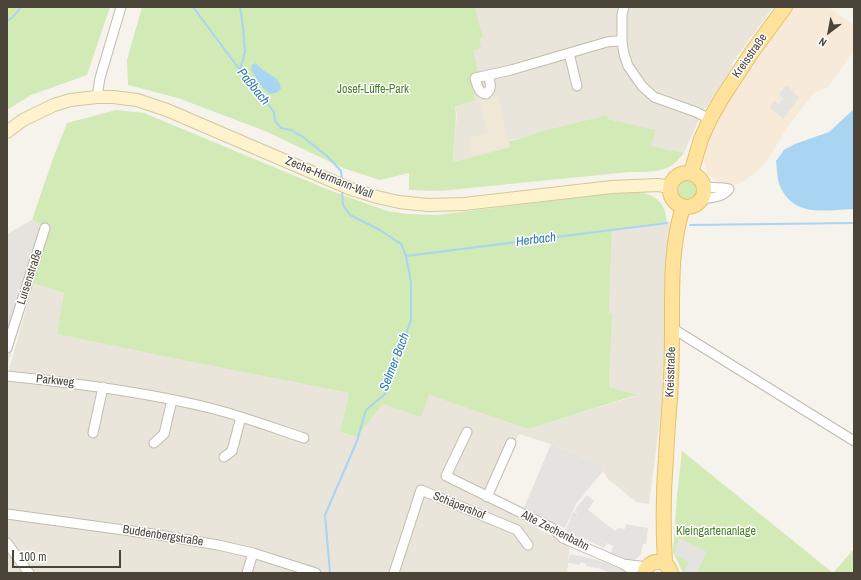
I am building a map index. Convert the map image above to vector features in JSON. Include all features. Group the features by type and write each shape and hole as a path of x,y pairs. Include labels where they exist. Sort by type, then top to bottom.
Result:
{"main road":[{"name":"Kreisstraße","path":"691,173 710,119 734,79 785,7"},
{"path":"681,173 691,173 696,175 701,180 703,193 694,206 683,207 673,200 670,187 672,181 681,173"},
{"name":"Kreisstraße","path":"653,569 663,538 671,380 674,247 683,207"}],"street":[{"path":"97,97 100,78 122,7"},
{"path":"624,7 622,14 622,42 624,54 628,66 642,86 654,97 696,112 710,119"},
{"path":"488,75 511,70 607,42 622,42"},
{"path":"569,53 577,86"},
{"name":"Zeche-Hermann-Wall","path":"7,132 24,120 54,105 70,100 113,97 137,100 167,110 351,189 399,202 428,205 464,204 612,187 658,185 670,187"},
{"name":"Luisenstraße","path":"7,348 45,228"},
{"path":"672,328 854,441"},
{"name":"Parkweg","path":"7,376 70,383 172,400 242,417 304,438"},
{"path":"93,434 103,388"},
{"path":"154,442 164,434 172,400"},
{"path":"224,457 232,451 242,417"},
{"name":"Alte Zechenbahn","path":"467,432 446,476 552,528 564,538 623,564 653,569"},
{"path":"487,497 511,443"},
{"name":"Schäpershof","path":"394,573 421,490 517,530 528,545"},
{"name":"Buddenbergstraße","path":"7,514 167,536 218,545 253,553 316,573"},
{"path":"7,543 29,573"},
{"path":"247,573 253,553"}],"shaded area":[{"path":"475,7 773,7 731,65 733,66 706,108 704,108 684,153 650,146 656,130 608,119 607,115 538,132 523,138 509,140 511,147 453,162 452,152 457,115 455,106 474,101 475,99 469,75 473,51 479,39 483,38"},
{"path":"791,7 828,7 854,25 854,50 828,87 814,93 788,126 765,164 746,180 729,189 708,175 704,162 710,133 739,79"},
{"path":"786,85 799,97 783,119 770,108 774,101 779,104 782,100 783,97 779,94"},
{"path":"498,96 510,147 472,156 468,138 487,132 479,100"},
{"path":"32,220 50,229 7,366 7,234"},
{"path":"675,221 671,334 649,504 636,502 607,478 601,465 551,444 519,434 488,501 570,546 567,573 7,573 7,377 33,283 64,293 58,334 349,393 340,432 357,437 383,404 429,395 528,429 635,396 609,387 612,317 612,313 609,314 612,229"},
{"path":"551,444 601,465 603,471 576,504 565,528 524,508"},
{"path":"587,495 594,501 588,510 615,531 618,528 625,529 626,524 648,528 646,544 643,544 641,554 635,560 621,558 611,553 613,546 607,543 604,548 585,539 583,542 564,534 573,512 578,514 575,511 576,508"},
{"path":"679,538 707,552 697,573 684,573 688,562 674,554"},
{"path":"570,554 597,560 624,570 623,573 611,573 598,568 586,566 586,564 580,562 580,565 568,563"}],"green space":[{"path":"7,7 110,7 87,75 31,95 7,110"},
{"name":"Josef-Lüffe-Park","path":"142,7 475,7 483,38 479,39 481,48 473,51 478,72 469,75 475,99 474,101 455,106 456,120 453,162 511,147 509,141 523,138 538,132 607,115 608,119 656,130 651,146 684,153 675,163 665,169 653,171 629,172 440,191 409,190 409,173 380,180 343,168 265,131 178,98 128,85 127,60"},
{"path":"116,110 144,113 329,190 387,211 407,214 437,215 622,192 639,192 653,196 662,206 667,222 612,229 609,313 612,313 612,317 609,387 636,395 528,429 429,395 421,417 383,404 357,437 340,432 349,393 57,334 64,293 33,283 50,229 32,220 67,123"},
{"path":"686,177 695,181 699,190 695,199 686,203 677,199 673,190 677,181"},
{"name":"Kleingartenanlage","path":"682,451 833,573 683,573 673,552"},
{"path":"854,549 854,573 833,573"}],"water":[{"path":"256,63 263,70 277,79 281,89 276,93 270,94 262,87 251,70 252,65"},
{"path":"854,109 854,209 822,211 811,210 802,208 793,203 786,196 780,186 776,161 784,150 795,144 829,132"}],"waterway":[{"path":"7,21 13,17 21,7"},
{"name":"Paßbach","path":"193,7 240,70 253,91 267,103 274,112 275,121 281,128 291,130 303,137 327,156 341,171 342,180"},
{"path":"240,7 245,52 240,70"},
{"name":"Selmer Bach","path":"330,573 325,515 357,441 366,410 385,394 411,320 411,282 406,256 401,244 380,230 350,215 343,205 342,191"},
{"name":"Herbach","path":"406,256 667,223"},
{"name":"Herbach","path":"690,225 854,223"}]}
